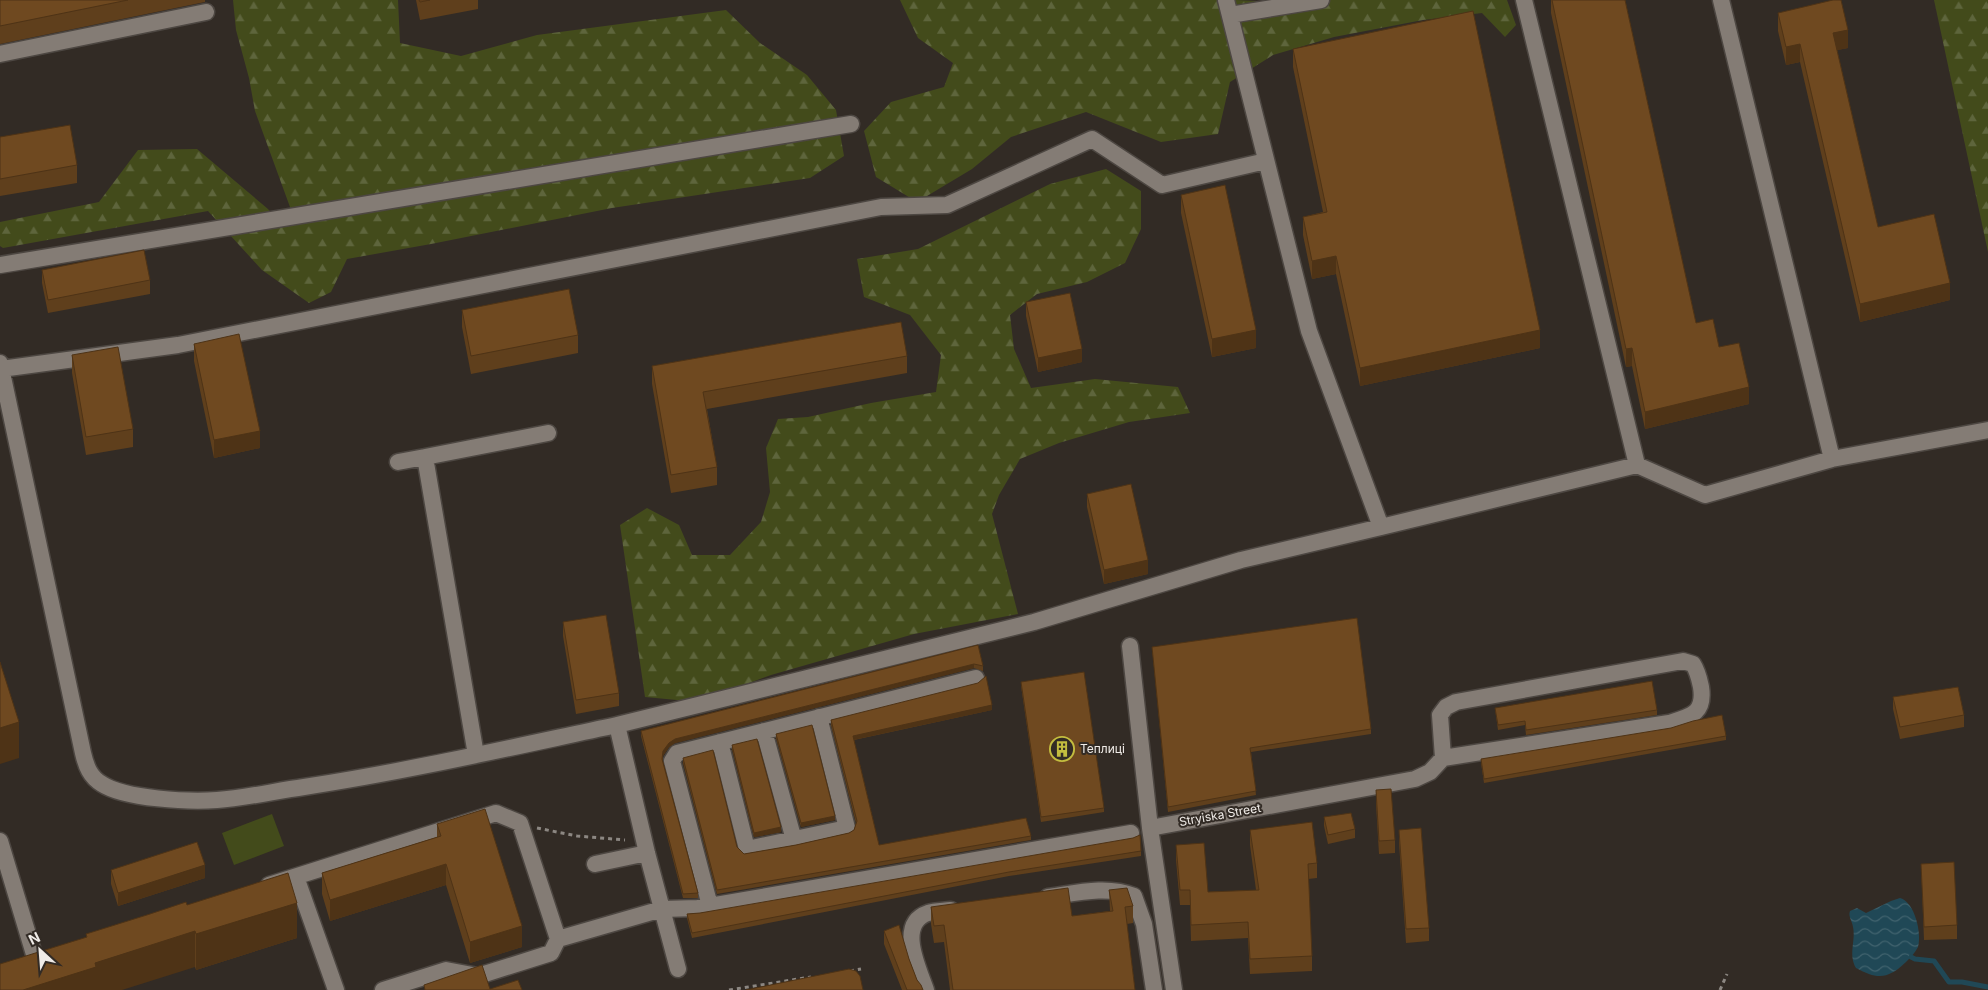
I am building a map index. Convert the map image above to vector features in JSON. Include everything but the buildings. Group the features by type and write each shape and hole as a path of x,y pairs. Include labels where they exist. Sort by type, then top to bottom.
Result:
{"street":[{"path":"1321,0 1228,7 1309,330 1381,527"},
{"path":"1524,0 1637,465"},
{"path":"1721,0 1832,459"},
{"path":"0,54 206,12"},
{"path":"0,265 851,124"},
{"path":"1266,161 1162,185 1092,139 947,204 881,207 178,345 1,366 82,753 89,772 94,779 116,791 182,799 217,800 382,775 617,725 1034,622 1241,560 1637,465 1705,495 1832,459 1988,430"},
{"path":"398,462 548,432"},
{"path":"425,457 476,755"},
{"path":"1130,646 1150,828 1174,990"},
{"path":"1683,661 1693,664 1698,672 1703,699 1699,709 1683,719 1669,723 1443,758 1440,715 1446,707 1456,702 1683,661"},
{"path":"710,906 672,761 677,753 976,678"},
{"path":"720,742 747,849 847,828 819,717"},
{"path":"617,725 646,849 678,969"},
{"path":"764,731 794,840"},
{"name":"Stryiska Street","path":"1150,828 1415,779 1430,772 1443,758"},
{"path":"254,890 496,813 520,823 558,940"},
{"path":"462,990 478,976 551,953 558,940 662,909 710,906 1131,833"},
{"path":"0,841 36,961"},
{"path":"595,864 646,849"},
{"path":"296,877 336,990"},
{"path":"1036,898 1103,890 1121,891 1134,896 1144,924 1154,990"},
{"path":"926,990 910,945 914,925 927,913 967,908"},
{"path":"18,967 54,955"},
{"path":"383,990 446,970 478,976"}],"path":[{"path":"520,823 554,833 639,842 646,849"},
{"path":"842,972 861,969"},
{"path":"1720,990 1728,974"},
{"path":"729,990 814,977"},
{"path":"766,984 767,990"}],"green space":[{"path":"233,0 398,0 400,43 461,56 537,35 726,10 760,43 807,75 836,110 844,156 810,178 612,208 347,259 331,292 309,303 262,270 208,211 3,248 0,246 0,222 99,202 138,150 197,149 268,209 280,224 294,218 255,111 249,78 236,30"},
{"path":"900,0 1236,0 1276,2 1288,0 1507,0 1516,25 1505,37 1482,13 1423,20 1334,37 1273,55 1230,82 1218,134 1161,142 1086,112 1011,137 972,169 917,202 876,177 864,131 891,102 944,87 953,63 918,38"},
{"path":"1934,0 1988,0 1988,252"},
{"path":"1106,169 1141,191 1141,229 1125,263 1087,282 1037,294 1010,315 1014,349 1031,388 1095,379 1178,387 1190,413 1129,422 1059,443 1020,459 999,495 992,514 1018,614 914,634 771,675 698,702 645,697 620,525 647,508 679,525 692,555 730,555 761,522 770,492 766,448 778,419 808,417 871,403 936,392 941,355 910,315 864,297 857,259 918,249 1050,184"},
{"path":"272,814 284,846 234,865 222,833"}],"water":[{"path":"1900,898 1910,906 1916,919 1919,934 1917,949 1900,968 1888,975 1871,975 1856,968 1852,953 1854,932 1849,915 1850,911 1857,908 1866,913"}],"waterway":[{"path":"1911,957 1934,961 1949,982 1962,982 1988,987"}],"place":[{"name":"Теплиці","path":"1062,749"}]}
